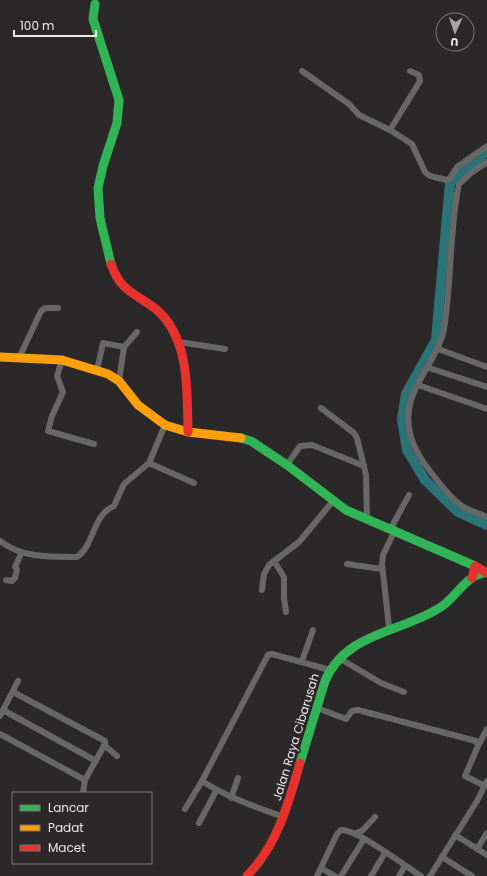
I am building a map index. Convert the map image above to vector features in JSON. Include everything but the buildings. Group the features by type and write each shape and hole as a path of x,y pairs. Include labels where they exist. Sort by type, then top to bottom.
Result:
{"street":[{"path":"95,4 93,19 119,100 119,112 116,128 104,166 98,198 103,230 113,271 121,285 154,306 175,333 179,342 185,385 188,432"},
{"path":"302,71 349,104 359,115 390,130 412,144 425,172 435,178 447,180 457,167 487,146"},
{"path":"390,130 420,81 419,75 410,71"},
{"path":"487,162 459,184 449,262 446,316 441,340 438,349 411,401 408,421 412,442 417,454 452,498 471,510 487,517"},
{"path":"20,356 41,311 45,308 58,308"},
{"path":"0,357 20,356 62,360 97,370 119,381 124,347 137,332"},
{"path":"179,342 225,349"},
{"path":"97,370 104,343 124,347"},
{"path":"438,349 487,367"},
{"path":"62,360 57,376 64,392 52,416 48,432 94,444"},
{"path":"428,368 487,387"},
{"name":"Jalan Raya Cibarusah","path":"119,381 138,405 165,425 188,432 236,437 251,441 287,465 346,510 393,529 487,572"},
{"path":"418,385 487,409"},
{"path":"321,408 354,433 359,445 364,466 367,488 368,520"},
{"path":"0,541 9,548 21,554 77,557 83,553 106,509 114,506 124,484 149,463 165,425"},
{"path":"287,465 300,446 311,444 364,466"},
{"path":"149,463 194,484"},
{"path":"389,627 382,569 383,555 409,495"},
{"path":"262,590 265,569 299,542 333,501"},
{"path":"6,580 12,581 15,578 18,569 15,567 21,554"},
{"path":"274,561 284,577 286,612"},
{"path":"347,564 382,569"},
{"path":"472,578 475,566"},
{"name":"Jalan Raya Cibarusah","path":"247,876 268,854 275,842 330,670 339,658 360,642 389,627 416,619 440,608 472,578 487,572"},
{"path":"302,661 313,630"},
{"path":"185,809 202,781 268,655 272,654 302,661 330,670"},
{"path":"339,658 381,683 404,692"},
{"path":"18,681 2,713 96,761"},
{"path":"13,692 104,740 104,745 85,780 83,792"},
{"path":"317,708 346,719 352,712 358,710 476,741 478,746"},
{"path":"430,876 486,784 465,776 487,729"},
{"path":"0,734 85,780"},
{"path":"104,745 117,756"},
{"path":"231,798 238,778"},
{"path":"202,781 216,791 231,798 284,817"},
{"path":"199,823 216,791"},
{"path":"355,834 363,830 375,817"},
{"path":"317,876 337,834 341,830 346,830 364,839 421,876"},
{"path":"478,849 487,833"},
{"path":"455,835 487,855"},
{"path":"341,876 364,839"},
{"path":"371,876 385,853"},
{"path":"442,857 472,876"},
{"path":"399,876 405,866"},
{"path":"322,868 335,876"}],"waterway":[{"path":"487,151 450,183 436,340 406,394 402,419 407,450 425,480 458,512 487,525"}],"traffic: fast":[{"path":"95,4 93,19 119,100 117,123 103,166 98,188 100,218 111,264"},
{"path":"241,438 251,441 287,465 346,510 475,566"},
{"path":"300,763 325,681 334,665 346,652 376,635 409,623 441,607 468,581 475,576 486,572"}],"traffic: slow":[{"path":"0,357 62,360 108,374 119,381 138,405 165,425 188,432 241,438"}],"traffic: jam":[{"path":"111,264 115,274 124,287 157,310 168,322 176,336 184,367 188,432"},
{"path":"472,578 475,566 487,573"},
{"path":"247,876 267,851 281,823 300,763"}]}
